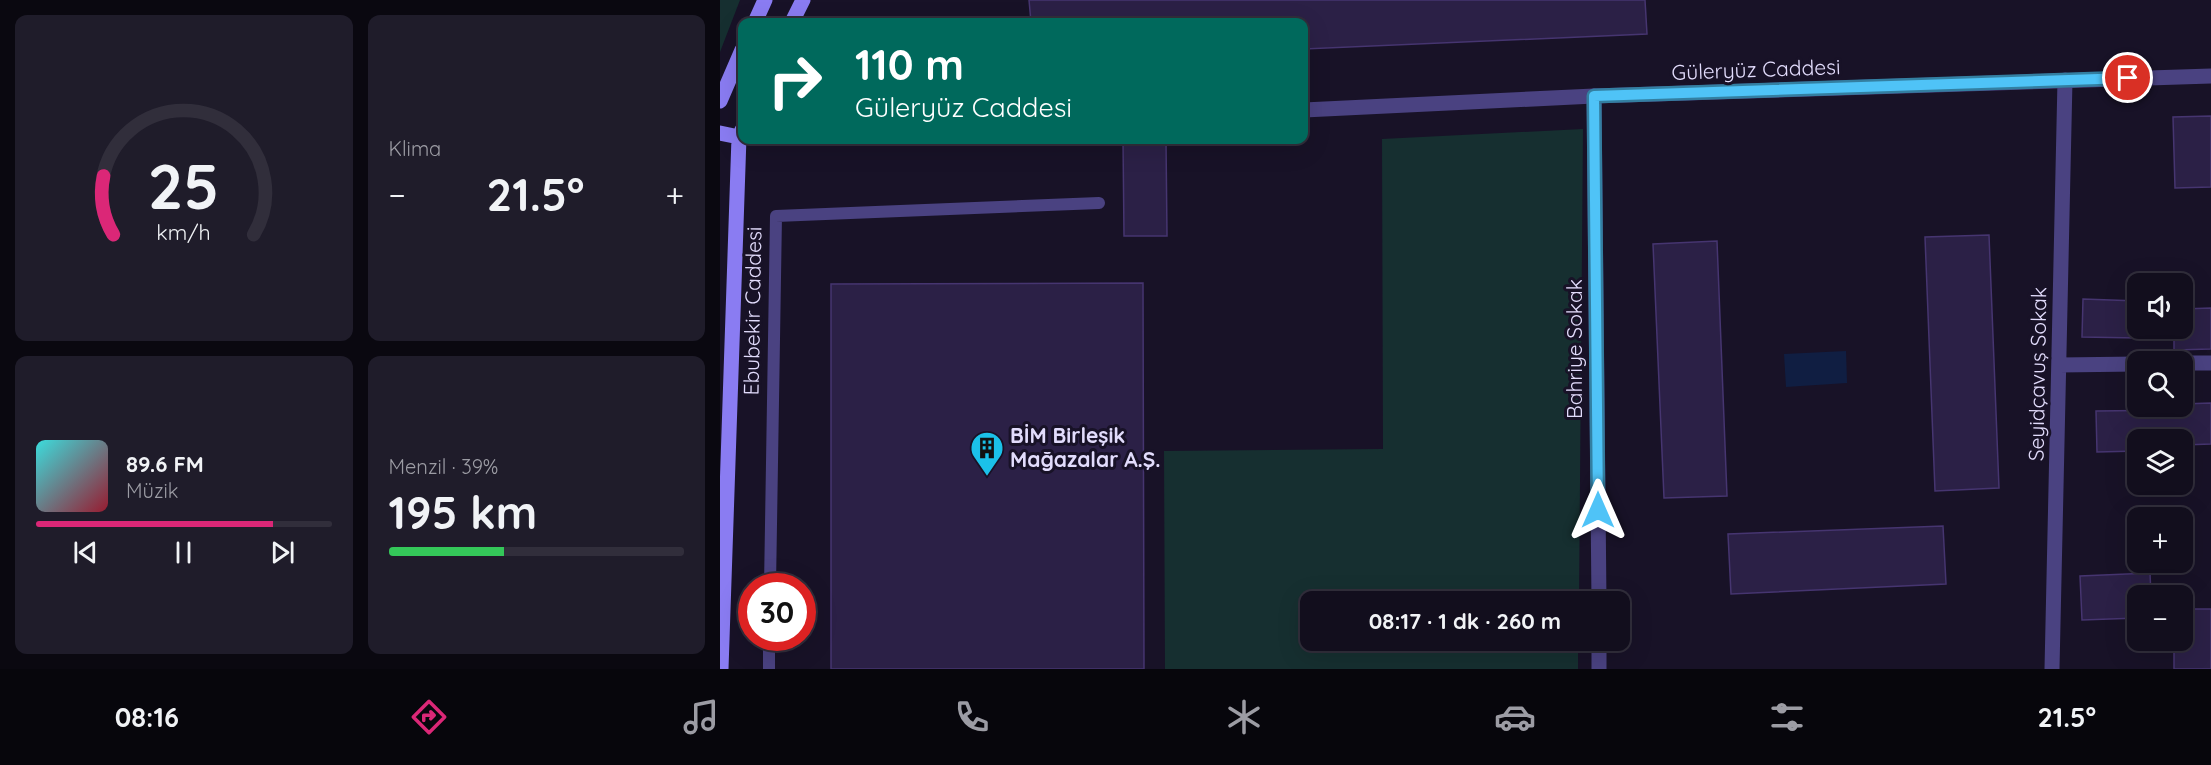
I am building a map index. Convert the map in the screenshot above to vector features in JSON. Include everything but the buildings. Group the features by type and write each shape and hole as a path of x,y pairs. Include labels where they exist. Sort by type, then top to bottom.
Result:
{"main road":[{"path":"757,18 765,0"},
{"path":"794,18 803,0"},
{"path":"720,100 738,59"},
{"path":"720,133 738,134"},
{"name":"Ebubekir Caddesi","path":"721,669 741,144"}],"street":[{"name":"Güleryüz Caddesi","path":"1308,110 1594,96 2211,76"},
{"name":"Seyidçavuş Sokak","path":"2052,669 2065,80"},
{"name":"Bahriye Sokak","path":"1594,96 1599,591"},
{"path":"2193,363 2211,363"},
{"path":"2059,365 2127,364"},
{"path":"1599,651 1599,669"}],"lane":[{"name":"Ebubekir Caddesi","path":"770,573 776,216 1099,203"},
{"path":"769,651 769,669"}],"green space":[{"path":"720,0 740,0 720,52"},
{"path":"1583,129 1579,591 1300,591 1300,651 1578,651 1578,669 1165,669 1164,451 1383,449 1382,139"}],"water":[{"path":"1846,351 1847,383 1786,387 1784,354"}],"place":[{"name":"BİM Birleşik Mağazalar A.Ş.","path":"987,477"}],"route":[{"path":"1598,510 1594,96 2128,78"}]}
